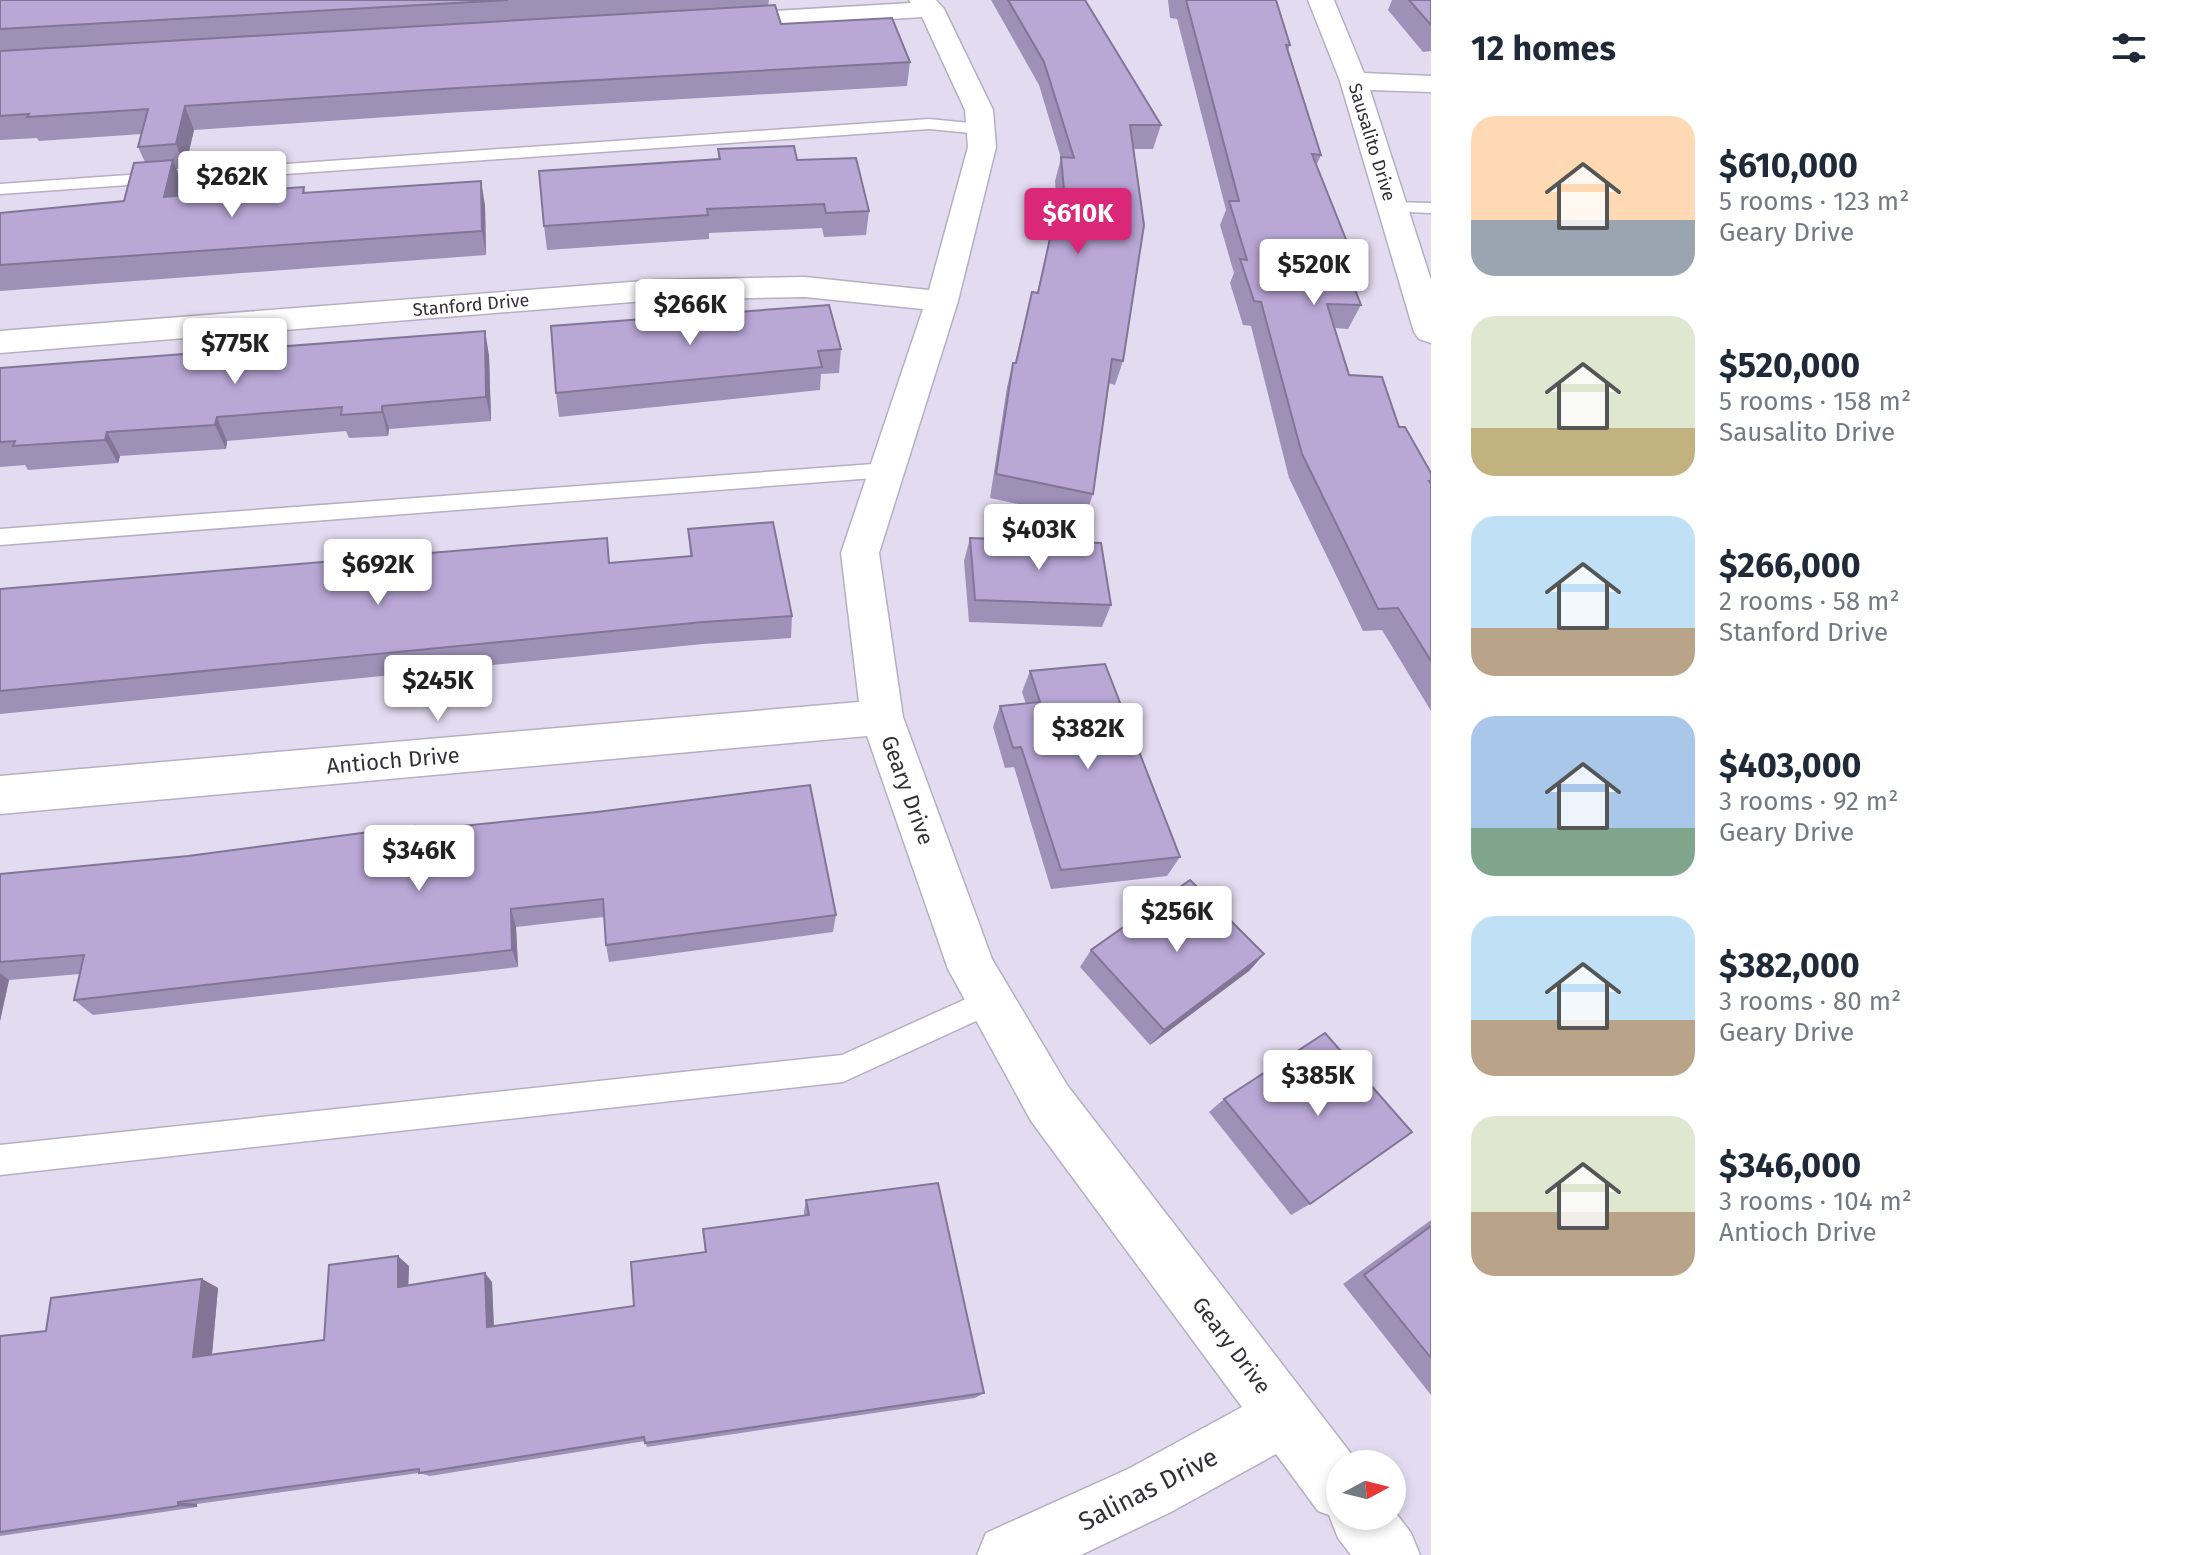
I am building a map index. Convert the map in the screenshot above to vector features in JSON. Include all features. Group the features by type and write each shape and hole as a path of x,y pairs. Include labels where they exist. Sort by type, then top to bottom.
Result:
{"street":[{"name":"Sausalito Drive","path":"1321,0 1354,81 1431,332"},
{"path":"702,23 926,5"},
{"name":"Geary Drive","path":"926,5 979,110 982,147 942,301 860,553 882,717 972,969 1049,1103 1326,1470"},
{"path":"1354,81 1431,84"},
{"name":"Stanford Drive","path":"0,342 657,290 805,287 942,301"},
{"name":"Antioch Drive","path":"0,795 882,717"},
{"name":"Salinas Drive","path":"1008,1555 1091,1519 1246,1439 1285,1414"},
{"path":"1370,1530 1389,1555"}],"lane":[{"path":"0,189 929,124 981,129"},
{"path":"1392,207 1431,208"},
{"path":"0,537 887,470"},
{"path":"0,1160 843,1068 990,1001"}],"building":[{"path":"0,0 508,0 0,29"},
{"path":"1008,0 1085,0 1161,125 1130,125 1144,225 1123,361 1112,359 1093,494 996,474 1013,363 1016,363 1032,292 1038,293 1054,220 1067,222 1061,157 1074,158 1044,62"},
{"path":"1186,0 1276,0 1290,45 1286,45 1321,155 1312,154 1347,242 1336,242 1361,305 1327,304 1349,375 1382,377 1399,427 1405,427 1431,473 1431,661 1398,608 1378,609 1302,454 1261,302 1254,301 1240,259 1247,260 1229,201 1239,201"},
{"path":"1409,0 1431,0 1431,25"},
{"path":"775,5 781,24 892,18 910,62 185,106 176,144 138,147 148,109 0,116 0,51"},
{"path":"794,146 797,160 856,158 869,211 826,213 824,204 707,209 708,215 544,226 539,171 720,159 718,149"},
{"path":"173,160 164,197 304,187 303,193 481,181 482,231 0,265 0,213 124,201 134,163"},
{"path":"829,305 841,349 818,351 822,367 556,393 551,326"},
{"path":"485,331 486,397 382,406 382,412 341,415 342,407 217,417 215,425 107,432 105,440 13,446 15,441 0,442 0,368"},
{"path":"773,522 792,616 703,622 0,691 0,589 607,538 609,563 692,556 688,529"},
{"path":"970,538 1101,543 1111,605 975,600"},
{"path":"1105,664 1180,857 1061,870 1021,747 1013,748 1000,706 1040,702 1030,671"},
{"path":"810,785 836,915 606,945 603,899 511,909 512,950 74,1000 84,955 0,962 0,874 188,856 415,826 415,831 597,812"},
{"path":"1190,880 1264,954 1164,1030 1091,950"},
{"path":"1325,1033 1412,1132 1310,1204 1224,1099"},
{"path":"938,1183 984,1393 645,1443 644,1437 419,1473 419,1469 178,1502 178,1506 0,1532 0,1336 46,1331 51,1298 202,1279 193,1357 324,1340 329,1265 398,1256 398,1287 485,1273 487,1327 634,1306 631,1262 706,1252 703,1229 809,1215 806,1200"},
{"path":"1431,1226 1431,1358 1364,1275"}]}
